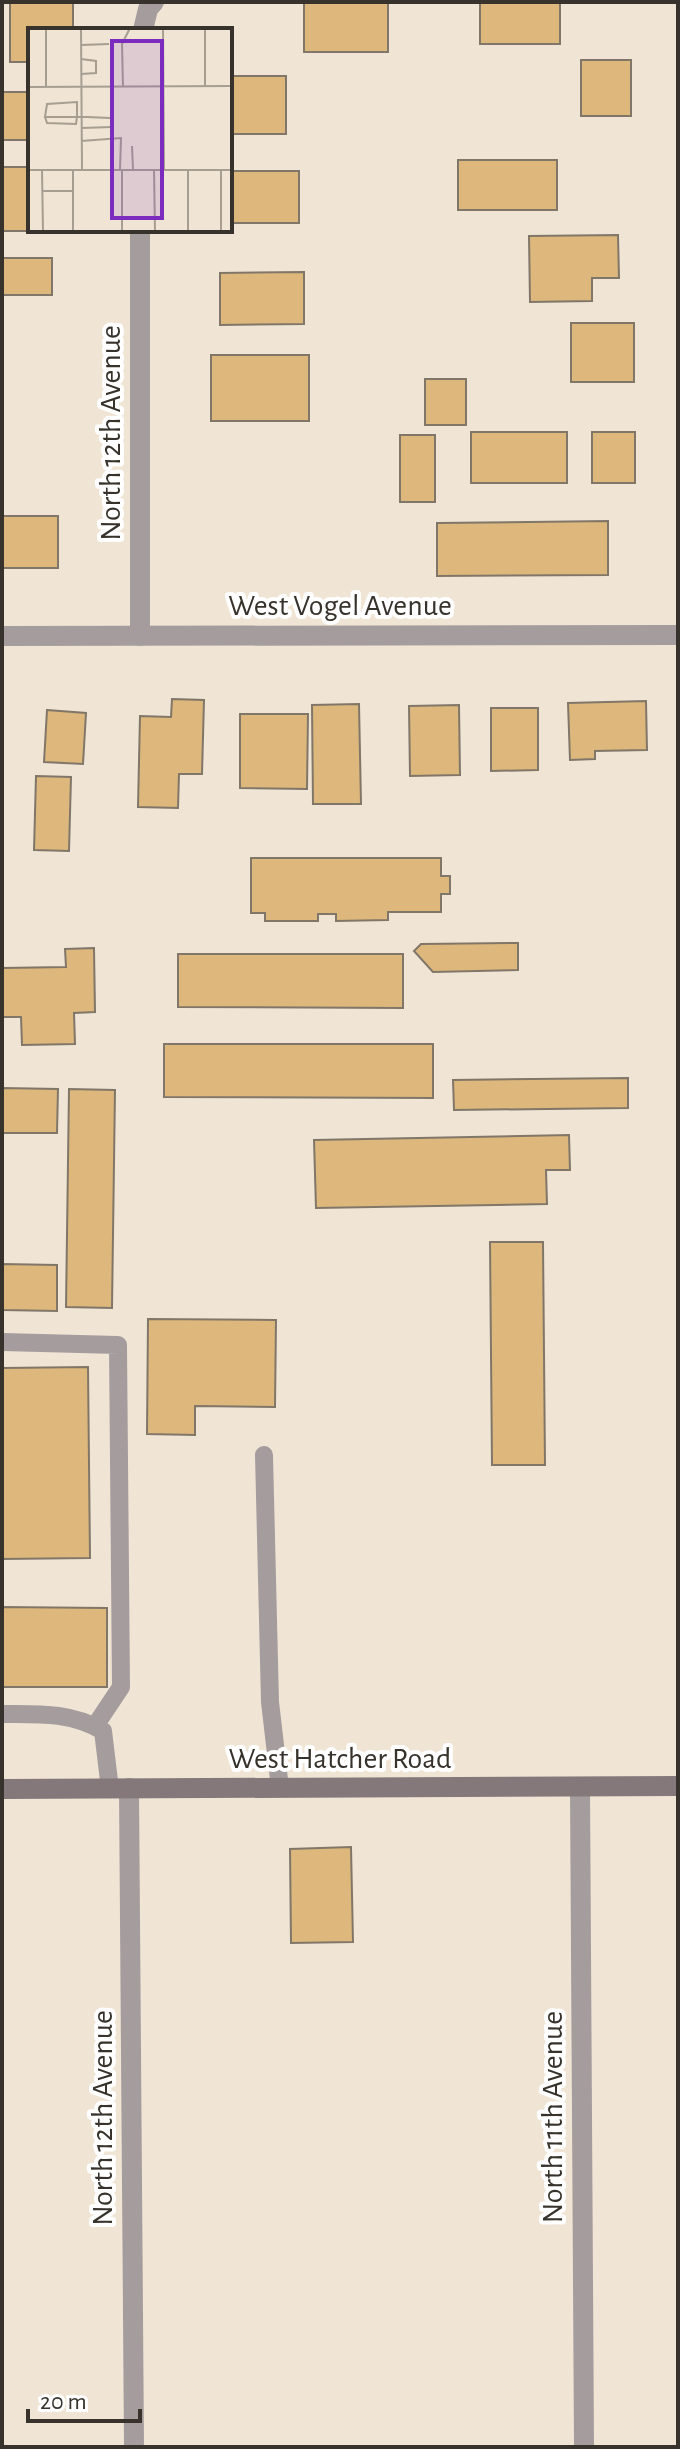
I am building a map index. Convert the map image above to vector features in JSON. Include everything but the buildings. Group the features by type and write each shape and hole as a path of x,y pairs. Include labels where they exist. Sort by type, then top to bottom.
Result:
{"street":[{"path":"143,28 148,9 154,2"},
{"name":"North 12th Avenue","path":"140,232 140,636"},
{"name":"West Vogel Avenue","path":"2,636 678,635"},
{"name":"West Hatcher Road","path":"2,1789 678,1786"},
{"name":"North 11th Avenue","path":"580,1787 584,2447"},
{"name":"North 12th Avenue","path":"120,1788 134,2447"}],"lane":[{"path":"2,1342 118,1345 121,1687 95,1726"},
{"path":"264,1455 270,1702 280,1788"},
{"path":"2,1714 60,1714 88,1721 103,1731 120,1788"}]}
